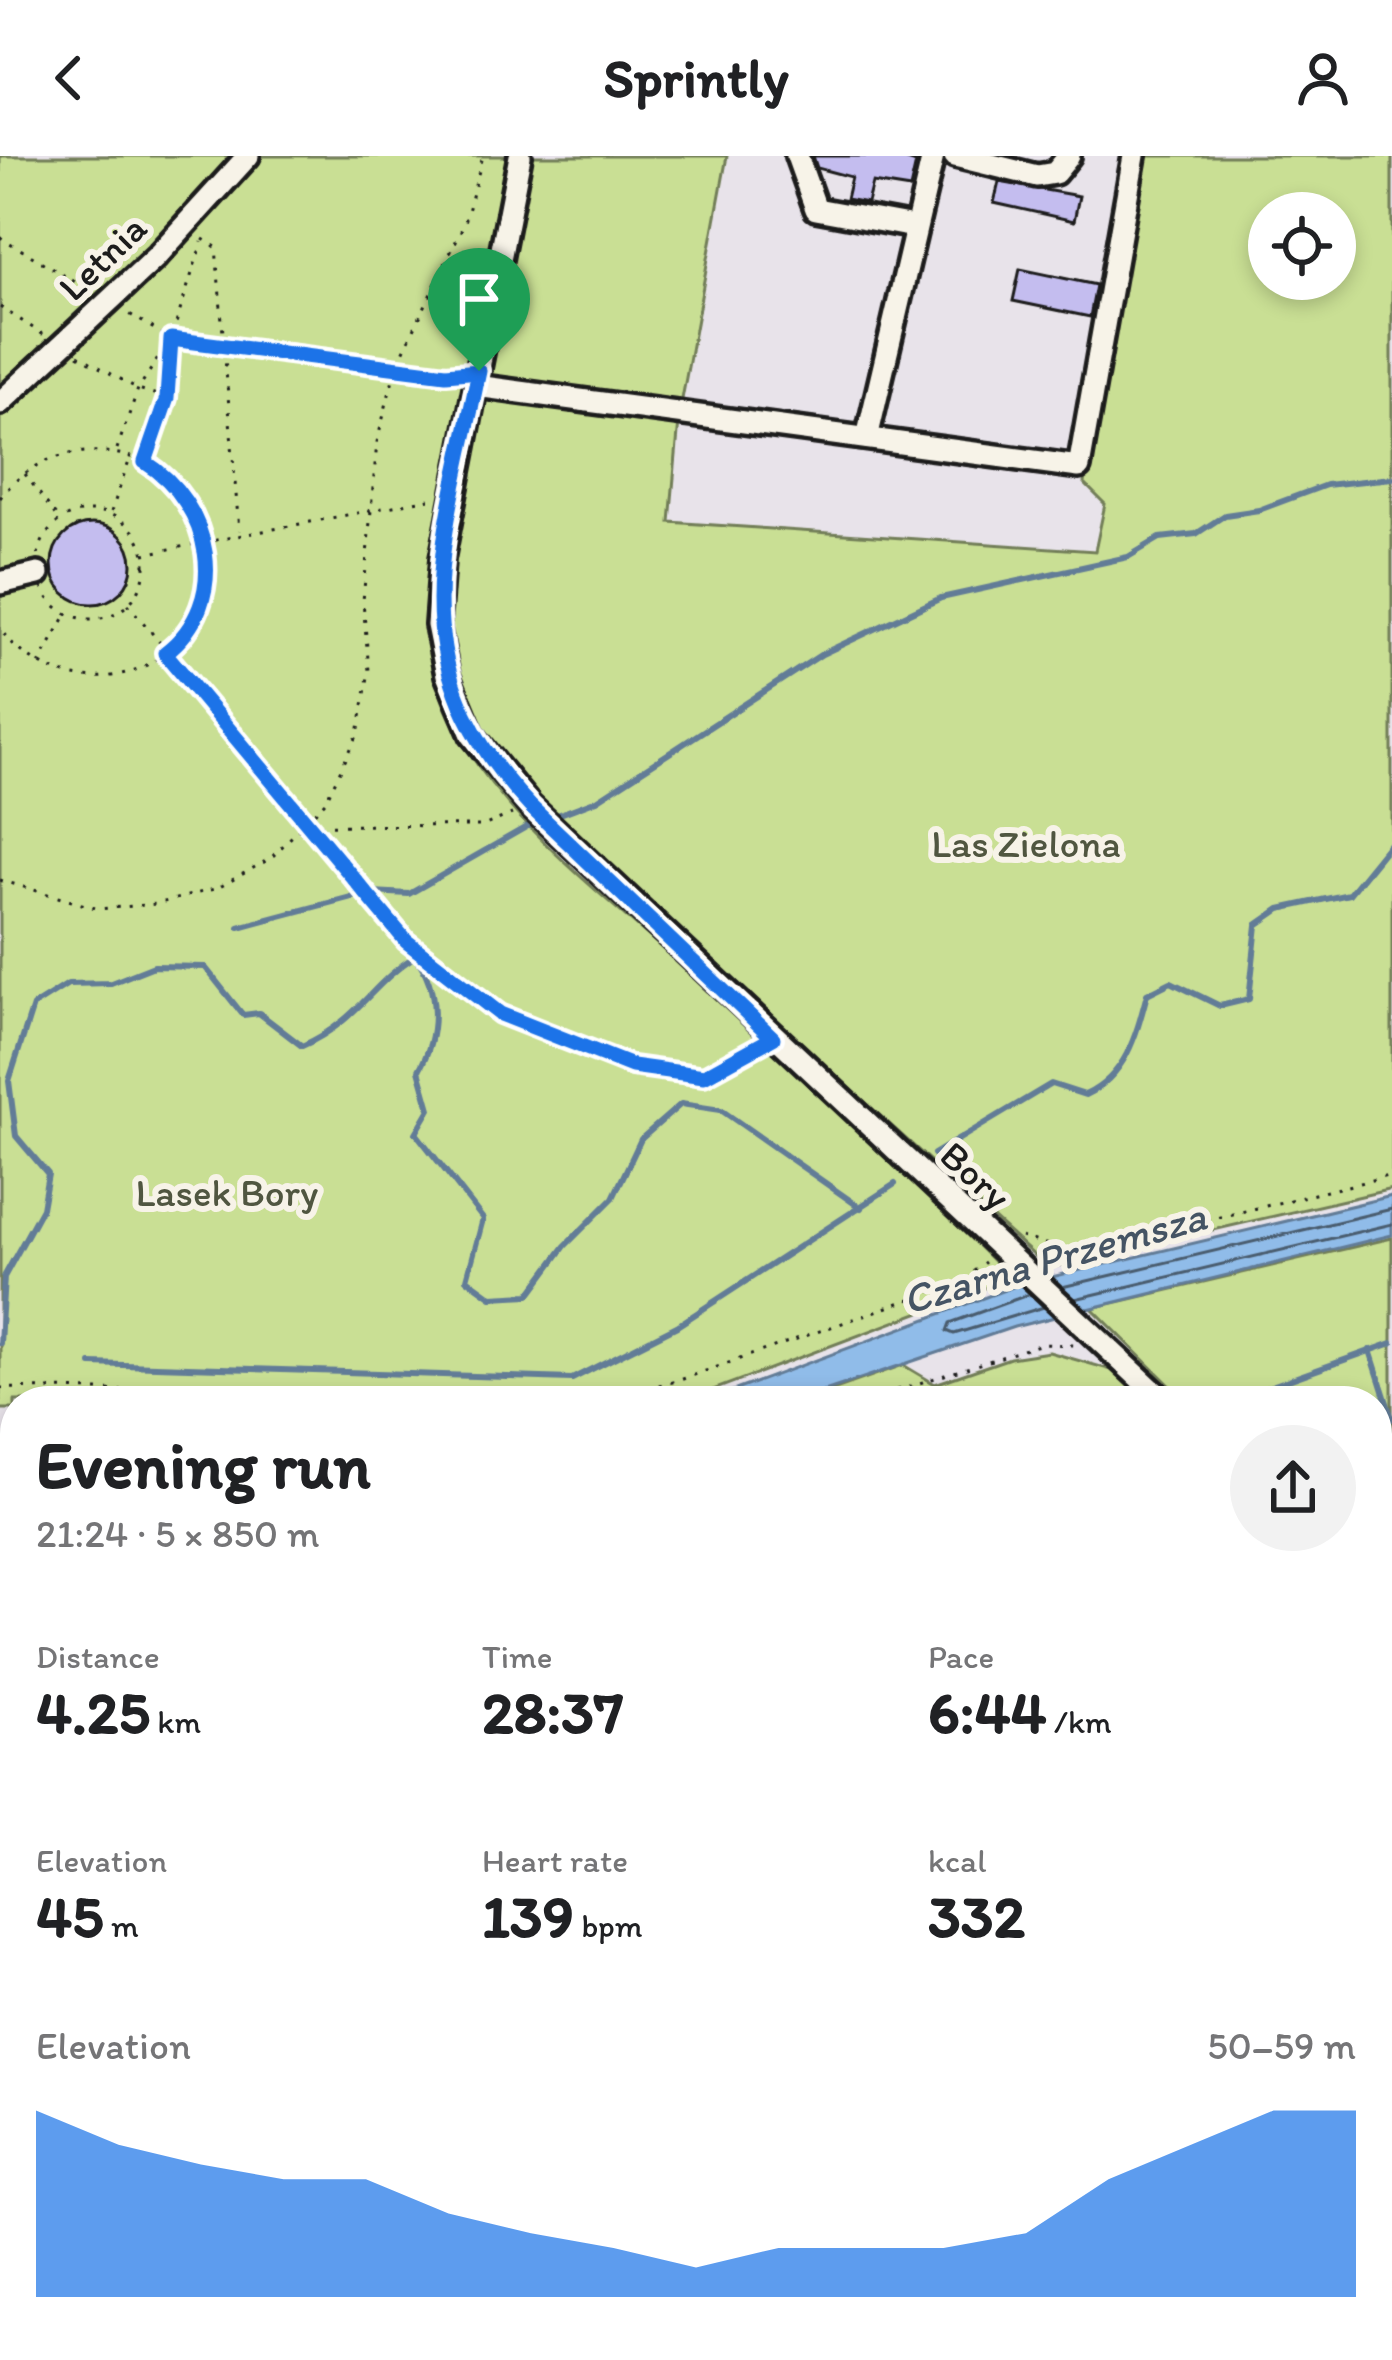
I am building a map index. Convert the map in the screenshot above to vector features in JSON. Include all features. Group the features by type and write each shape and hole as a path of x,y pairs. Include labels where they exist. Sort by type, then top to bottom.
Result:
{"street":[{"name":"Letnia","path":"0,403 109,302 248,156"},
{"name":"Bory","path":"520,156 440,580 442,659 472,735 530,806 1149,1386"},
{"path":"797,156 816,209 914,226"},
{"path":"866,438 933,156"},
{"path":"955,156 1037,176 1055,173 1069,156"},
{"path":"478,379 1079,467 1134,156"},
{"path":"0,583 38,574"}],"path":[{"path":"0,880 99,909 156,904 218,888 271,858 307,825 346,767 358,734 369,671 363,601 376,442 396,367 465,222 483,156"},
{"path":"145,462 167,398 171,339 203,238 200,210"},
{"path":"0,237 171,339 478,379"},
{"path":"203,238 216,247 239,532"},
{"path":"0,308 138,389 167,398"},
{"path":"116,451 138,389 171,339"},
{"path":"0,499 24,473 49,458 116,451 145,462 180,491 196,514 204,540 201,602 165,653 117,676 91,678 39,664 0,629"},
{"path":"110,514 131,456"},
{"path":"24,473 59,520"},
{"path":"144,554 369,507 455,496"},
{"path":"92,511 110,514 137,537 144,554 142,581 128,604 99,618 67,613 48,597 38,574 45,535 59,520 92,511"},
{"path":"128,604 406,941 500,1014 632,1066 704,1076 773,1038"},
{"path":"39,664 67,613"},
{"path":"307,825 483,826 530,806"},
{"path":"656,1386 974,1276 996,1242 1082,1250 1392,1175"},
{"path":"910,1386 1042,1344 1082,1343"}],"green space":[{"name":"Lasek Bory","path":"0,156 509,156 430,569 431,651 446,708 477,765 536,834 785,1059 1011,1278 724,1386 0,1386"},
{"name":"Las Zielona","path":"531,156 727,156 680,410 670,522 1095,551 1105,504 1084,483 1146,156 1392,156 1392,1189 1048,1268 538,805 496,748 468,698 458,673 447,573"},
{"path":"1392,1238 1392,1386 1171,1386 1092,1308"},
{"path":"1049,1352 1112,1370 1129,1386 844,1386 903,1365 935,1384 1010,1358"}],"water":[{"path":"1392,1196 1392,1235 1014,1327 839,1386 746,1386 1018,1285"}],"building":[{"path":"813,156 896,156 916,163 910,189 872,183 867,203 846,199 851,177 817,168"},
{"path":"999,182 1079,196 1074,221 994,203"},
{"path":"1020,269 1096,285 1090,317 1013,301"},
{"path":"92,524 120,536 132,564 120,592 92,604 64,592 52,564 64,536"}],"waterway":[{"path":"560,814 597,800 822,654 941,598 1128,557 1160,538 1196,534 1225,515 1259,510 1326,485 1392,478"},
{"path":"372,892 409,894 528,826"},
{"path":"934,1154 1051,1084 1085,1095 1099,1087 1127,1053 1147,994 1171,982 1220,1006 1249,999 1257,925 1280,909 1349,894 1392,841"},
{"path":"239,927 359,895"},
{"path":"0,1343 4,1277 42,1208 48,1174 16,1136 9,1081 33,1006 68,984 111,983 154,966 205,967 243,1015 259,1013 302,1046 337,1026 415,956 429,983 434,1012 430,1042 419,1070 430,1109 416,1133 483,1219 467,1279 492,1297 529,1295 565,1246 613,1198 641,1139 681,1104 721,1110 861,1208"},
{"path":"91,1364 572,1379 677,1326 895,1184"},
{"path":"1272,1386 1392,1343"},
{"path":"1370,1350 1381,1386"}],"route":[{"path":"171,339 446,374 479,371 442,559 437,625 447,675 472,735 495,770 773,1038 704,1076 632,1066 500,1014 406,941 165,653 196,614 207,565 196,514 180,491 145,462 167,398 171,339"}],"water label":[{"name":"Czarna Przemsza","path":"1054,1257"}]}
